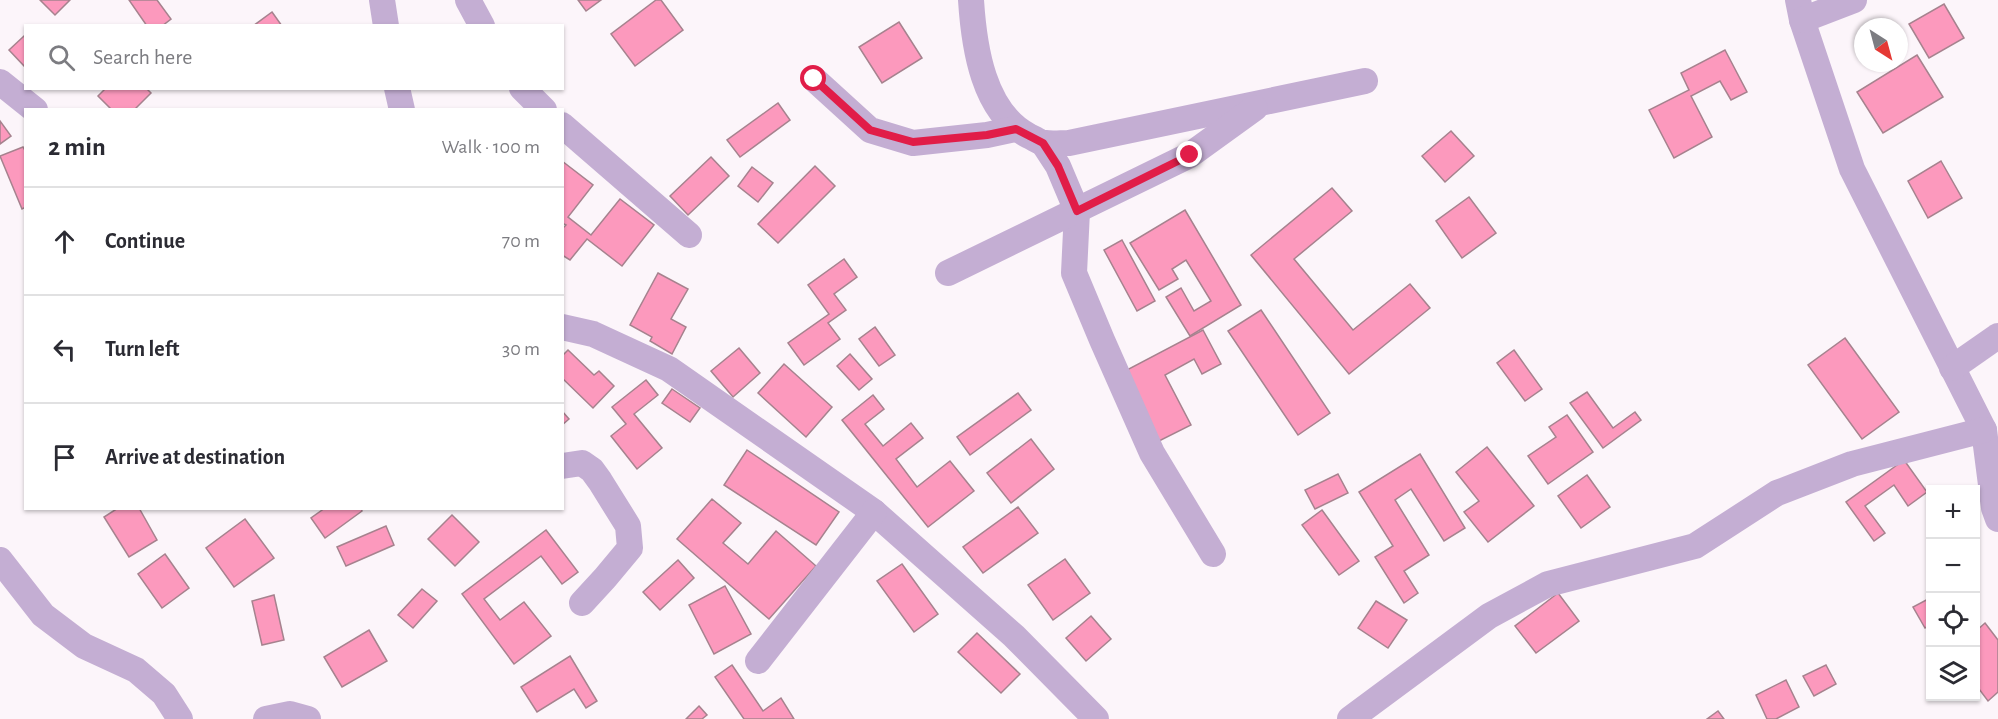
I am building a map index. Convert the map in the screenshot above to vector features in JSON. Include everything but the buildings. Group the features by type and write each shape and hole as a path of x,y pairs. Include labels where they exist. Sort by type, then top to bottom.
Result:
{"street":[{"path":"382,0 386,24"},
{"path":"468,0 481,24"},
{"path":"971,0 974,39 996,105 1016,129 1043,143 1069,143 1365,81"},
{"path":"1854,0 1800,10 1852,169 1984,430 1994,508 1998,519"},
{"path":"814,79 870,130 913,142 987,135 1016,129"},
{"path":"0,82 32,108"},
{"path":"397,90 402,108"},
{"path":"524,90 542,108"},
{"path":"948,273 1190,155 1262,102"},
{"path":"564,127 690,235"},
{"path":"1043,143 1058,166 1077,211 1074,273 1152,453 1213,554"},
{"path":"564,327 593,334 669,369 874,512 1014,636 1096,719"},
{"path":"1952,368 1998,336"},
{"path":"1350,719 1489,616 1548,584 1695,546 1777,493 1852,464 1984,430"},
{"path":"564,466 582,463 592,470 628,526 630,548 582,603"},
{"path":"758,661 874,512"},
{"path":"0,560 43,615 84,646 136,670 164,694 180,719"},
{"path":"266,719 290,714 308,719"}],"route":[{"path":"814,79 870,130 913,142 987,135 1016,129 1043,143 1058,166 1077,211 1190,155"}]}
